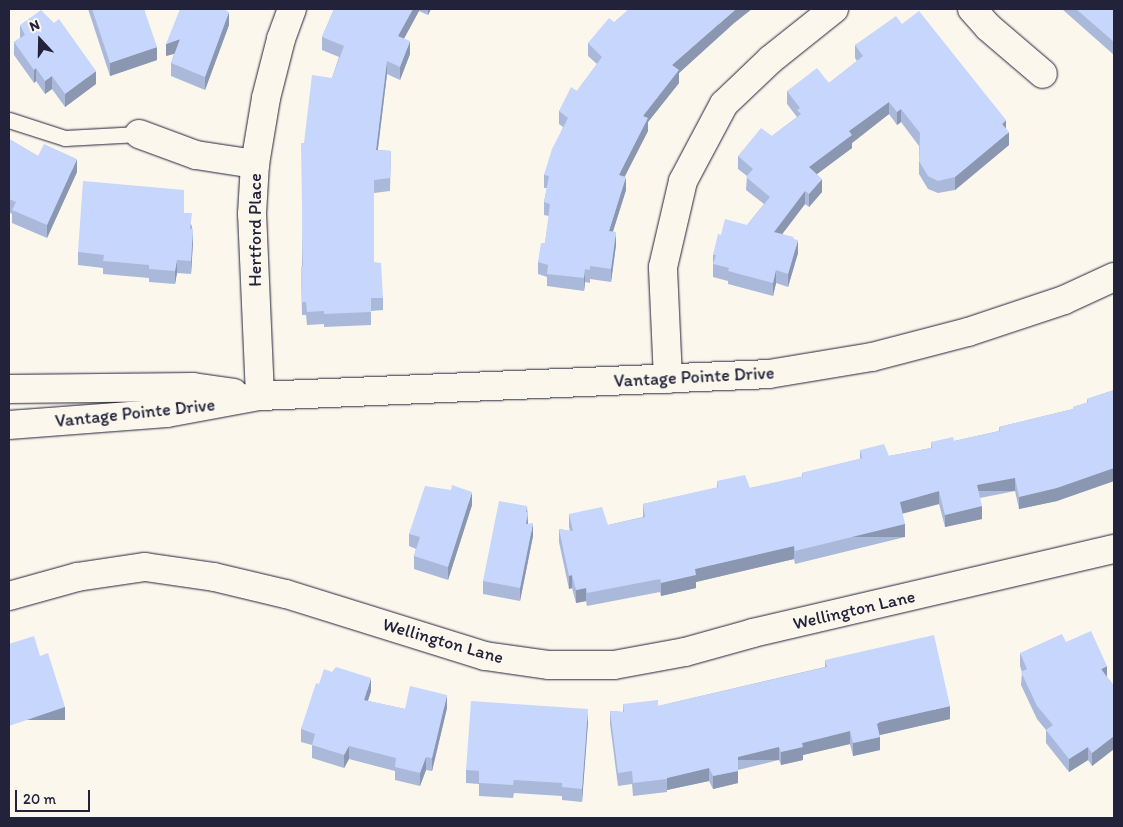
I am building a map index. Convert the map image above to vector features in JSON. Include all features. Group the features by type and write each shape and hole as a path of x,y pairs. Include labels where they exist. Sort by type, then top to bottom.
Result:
{"street":[{"name":"Hertford Place","path":"260,396 252,214 255,164 266,98 281,39 292,9"},
{"path":"668,379 663,267 683,181 724,104 770,60 834,9"},
{"path":"972,9 988,27 1043,74"},
{"path":"139,134 196,155 255,164"},
{"name":"Vantage Pointe Drive","path":"9,425 168,413 260,396 770,374 872,357 977,329 1064,300 1114,277"},
{"name":"Vantage Pointe Drive","path":"9,389 193,387 260,396"},
{"name":"Wellington Lane","path":"9,596 77,576 145,567 214,577 286,594 485,656 550,665 614,665 685,652 753,633 1114,550"}],"lane":[{"path":"9,120 65,138 95,138 139,134"}],"building":[{"path":"92,9 144,9 157,47 110,63"},
{"path":"180,9 221,9 229,12 205,77 171,63 180,39 166,44"},
{"path":"334,9 413,9 398,36 410,41 400,67 387,61 376,150 391,151 390,178 374,180 374,262 381,263 383,298 371,298 371,312 324,314 324,311 307,312 306,302 302,302 301,143 304,143 312,75 332,78 344,46 322,37"},
{"path":"629,9 736,9 672,65 679,70 643,116 648,118 619,175 626,177 609,231 616,232 611,269 590,266 590,270 585,269 584,278 547,274 548,265 538,262 541,243 545,243 550,204 544,202 549,176 544,175 552,149 568,118 559,111 571,87 577,91 602,57 588,43 609,18 614,22"},
{"path":"1076,9 1114,9 1114,42"},
{"path":"41,10 54,23 59,19 96,71 65,94 52,76 45,81 36,68 34,70 14,42 25,35 20,25"},
{"path":"919,11 1006,120 1002,124 1009,132 955,177 938,181 928,176 919,161 920,133 901,109 897,112 889,102 849,131 852,135 809,167 822,179 809,194 805,191 774,232 794,237 793,239 798,240 788,274 776,270 773,283 728,271 729,268 713,264 718,234 721,235 725,219 747,225 770,197 746,177 753,169 738,156 761,128 772,136 801,114 797,110 800,108 787,91 817,68 829,83 863,56 855,45 896,16 902,24"},
{"path":"9,139 38,156 44,144 77,159 47,225 12,210 16,202 9,199"},
{"path":"83,181 184,190 184,213 192,213 190,229 193,229 191,261 177,260 175,271 149,269 149,265 103,261 104,255 78,252"},
{"path":"1114,390 1114,468 1057,488 1019,497 1015,478 977,485 982,506 945,515 939,491 900,502 905,524 795,551 794,546 695,569 696,575 661,583 660,579 587,593 586,588 576,590 572,575 569,576 559,529 573,531 569,514 602,507 608,525 645,517 643,504 718,487 717,481 745,475 750,488 803,476 802,473 862,458 860,450 884,444 889,456 932,448 931,442 953,437 954,441 1000,431 999,427 1073,409 1073,407 1088,402 1087,399"},
{"path":"452,485 472,492 448,567 414,556 420,537 409,534 425,486 451,490"},
{"path":"499,501 527,506 526,524 533,523 520,588 483,581"},
{"path":"1091,631 1107,666 1101,669 1114,686 1114,736 1092,753 1088,747 1069,759 1046,730 1053,725 1037,706 1021,672 1027,669 1020,653 1062,634 1066,642"},
{"path":"934,635 950,706 880,722 877,724 880,737 853,743 850,731 802,743 803,747 781,752 779,747 738,757 738,771 713,776 709,768 667,779 633,783 632,771 618,773 610,711 624,712 623,704 658,700 658,706 827,667 825,660"},
{"path":"34,636 40,656 48,653 65,707 9,726 9,644"},
{"path":"336,667 371,678 364,700 405,709 410,686 447,695 432,758 426,757 420,773 395,767 396,758 349,746 344,755 312,745 315,734 301,729 316,683 319,684 324,669 332,672"},
{"path":"471,701 588,709 582,789 562,787 562,783 514,780 513,785 479,783 479,771 466,770"}]}
